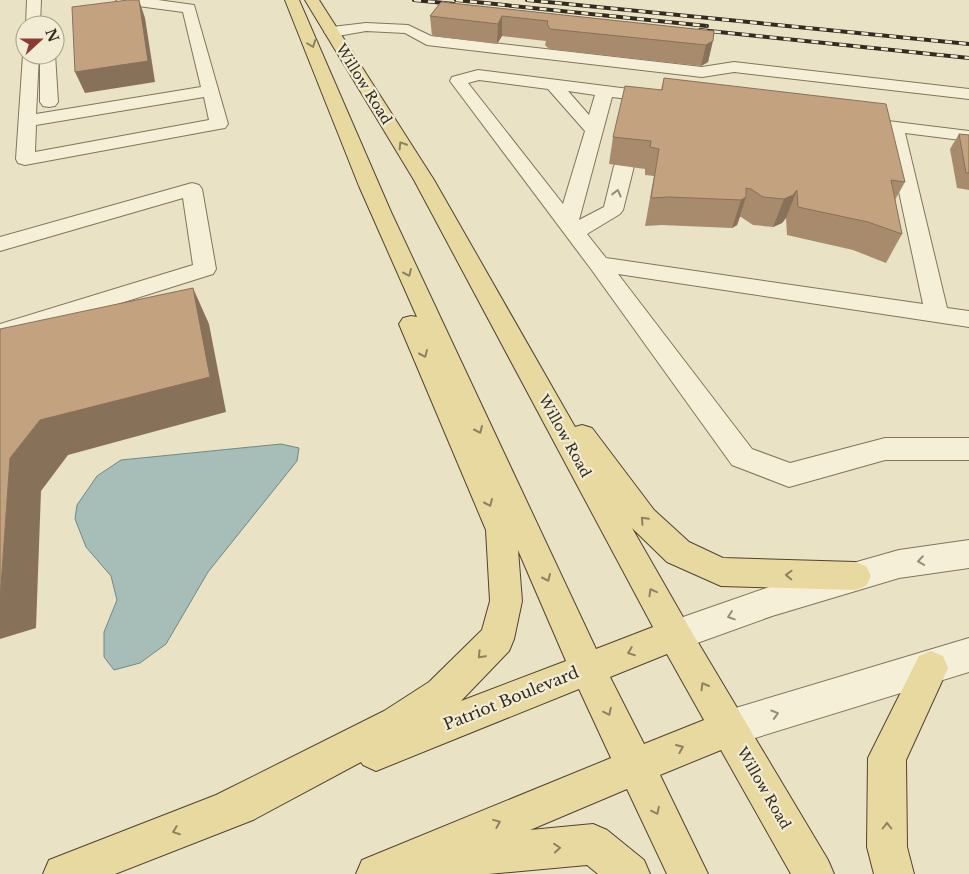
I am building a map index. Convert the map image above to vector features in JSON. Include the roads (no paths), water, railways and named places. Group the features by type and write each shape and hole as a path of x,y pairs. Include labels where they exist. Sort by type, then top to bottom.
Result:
{"main road":[{"name":"Willow Road","path":"292,0 309,36 364,176 587,668 688,874"},
{"name":"Willow Road","path":"312,0 424,180 676,635 814,874"},
{"path":"222,813 397,724 442,695 497,639 506,601 501,530 387,271 364,176"},
{"path":"424,180 451,213 465,234 572,422 642,519 678,552 720,572 856,576"},
{"name":"Patriot Boulevard","path":"63,874 587,668 676,635"},
{"path":"894,874 886,847 886,758 931,668"},
{"path":"390,868 729,728"},
{"path":"390,868 593,844 630,874"}],"street":[{"path":"33,15 34,0"},
{"path":"30,65 25,159 219,124 189,8 122,0"},
{"path":"332,32 366,27 408,29 427,40 702,72 734,67 969,94"},
{"path":"48,65 49,102"},
{"path":"679,100 478,75 458,81 599,264 742,457 789,475 885,449 969,449"},
{"path":"552,83 594,131"},
{"path":"571,228 605,90"},
{"path":"27,121 210,91"},
{"path":"636,115 640,95"},
{"path":"149,101 154,136"},
{"path":"836,119 969,136"},
{"path":"894,127 937,314"},
{"path":"571,228 613,210 624,166"},
{"path":"0,244 192,189 205,269 0,333"},
{"path":"599,264 969,319"},
{"name":"Patriot Boulevard","path":"676,635 772,601 899,564 969,554"},
{"path":"729,728 969,655"}],"water":[{"path":"281,444 299,448 297,461 208,572 166,644 140,663 114,670 104,657 104,632 117,600 111,576 86,547 75,519 77,505 97,476 121,460"}],"railway":[{"path":"414,0 454,4"},
{"path":"456,0 707,26"},
{"path":"527,0 969,44"},
{"path":"700,30 969,58"}]}
